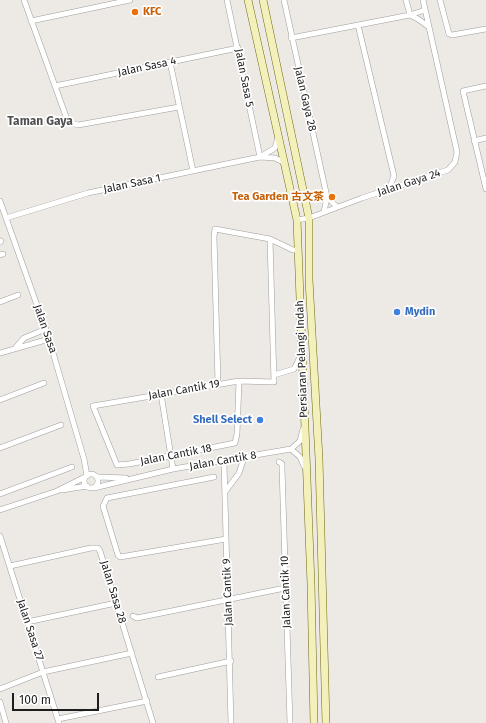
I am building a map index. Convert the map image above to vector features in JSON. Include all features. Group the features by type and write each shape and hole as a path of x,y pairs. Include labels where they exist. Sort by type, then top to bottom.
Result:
{"main road":[{"name":"Persiaran Pelangi Indah","path":"248,0 297,220 307,475 314,723"},
{"name":"Persiaran Pelangi Indah","path":"262,0 309,218 309,281 319,459 326,723"}],"street":[{"path":"24,0 66,119 71,124 78,125 179,107"},
{"path":"31,21 130,0"},
{"name":"Jalan Sasa 5","path":"227,0 260,157"},
{"name":"Jalan Gaya 28","path":"284,0 291,38 327,197 324,212"},
{"path":"406,0 410,15"},
{"name":"Jalan Gaya 24","path":"297,220 309,218 402,184 448,170 455,162 457,152 423,0"},
{"path":"440,0 449,34 452,35 486,29"},
{"path":"291,38 410,15 425,10"},
{"path":"410,15 418,18 429,27"},
{"path":"358,25 394,176 402,184"},
{"name":"Jalan Sasa 4","path":"55,86 238,48"},
{"path":"170,62 193,171"},
{"path":"486,86 463,90 486,189"},
{"name":"Jalan Sasa 1","path":"260,157 275,148 278,138"},
{"path":"474,141 486,138"},
{"name":"Jalan Sasa 1","path":"6,218 88,193 260,157 275,158 283,162"},
{"path":"389,189 394,176"},
{"path":"327,197 337,207"},
{"name":"Jalan Sasa","path":"0,201 46,329 84,459 86,476"},
{"path":"218,384 215,229 270,239 293,250 298,250"},
{"path":"270,239 274,375 294,370 302,353"},
{"path":"0,302 18,295"},
{"path":"0,353 16,347 24,338 46,329"},
{"path":"16,347 22,348 49,339"},
{"name":"Jalan Cantik 19","path":"93,406 239,381 274,382 274,375"},
{"name":"Jalan Cantik 18","path":"93,406 117,464 129,464 235,443 237,434 239,381"},
{"path":"0,400 44,383"},
{"path":"161,394 174,469"},
{"path":"305,424 300,441 290,449 300,456 307,475"},
{"path":"0,448 60,425"},
{"name":"Jalan Cantik 8","path":"133,478 174,469 224,462 290,449"},
{"path":"225,492 239,473 244,458"},
{"name":"Jalan Sasa","path":"84,459 96,476"},
{"name":"Jalan Cantik 9","path":"224,462 231,661 230,723"},
{"name":"Jalan Cantik 10","path":"279,462 282,468 290,723"},
{"path":"0,494 72,467"},
{"path":"86,476 84,482 87,486"},
{"path":"0,510 57,491 86,476 133,478"},
{"path":"94,488 98,484 96,476"},
{"path":"57,491 87,486 94,488 133,478"},
{"path":"214,478 107,498 103,506 118,555 124,558 226,539"},
{"name":"Jalan Sasa 27","path":"0,536 3,554 10,566 59,721"},
{"name":"Jalan Sasa 28","path":"10,566 91,548 98,548 100,550 153,723"},
{"path":"132,616 137,618 285,588"},
{"path":"27,622 116,602"},
{"path":"0,689 43,672 132,653"},
{"path":"158,676 231,661"},
{"path":"59,721 146,701"},
{"path":"0,702 6,723"}],"place":[{"name":"KFC","path":"135,12"},
{"name":"Tea Garden 古文茶","path":"332,197"},
{"name":"Mydin","path":"397,312"},
{"name":"Shell Select","path":"260,420"}],"district":[{"name":"Taman Gaya","path":"40,122"}]}
